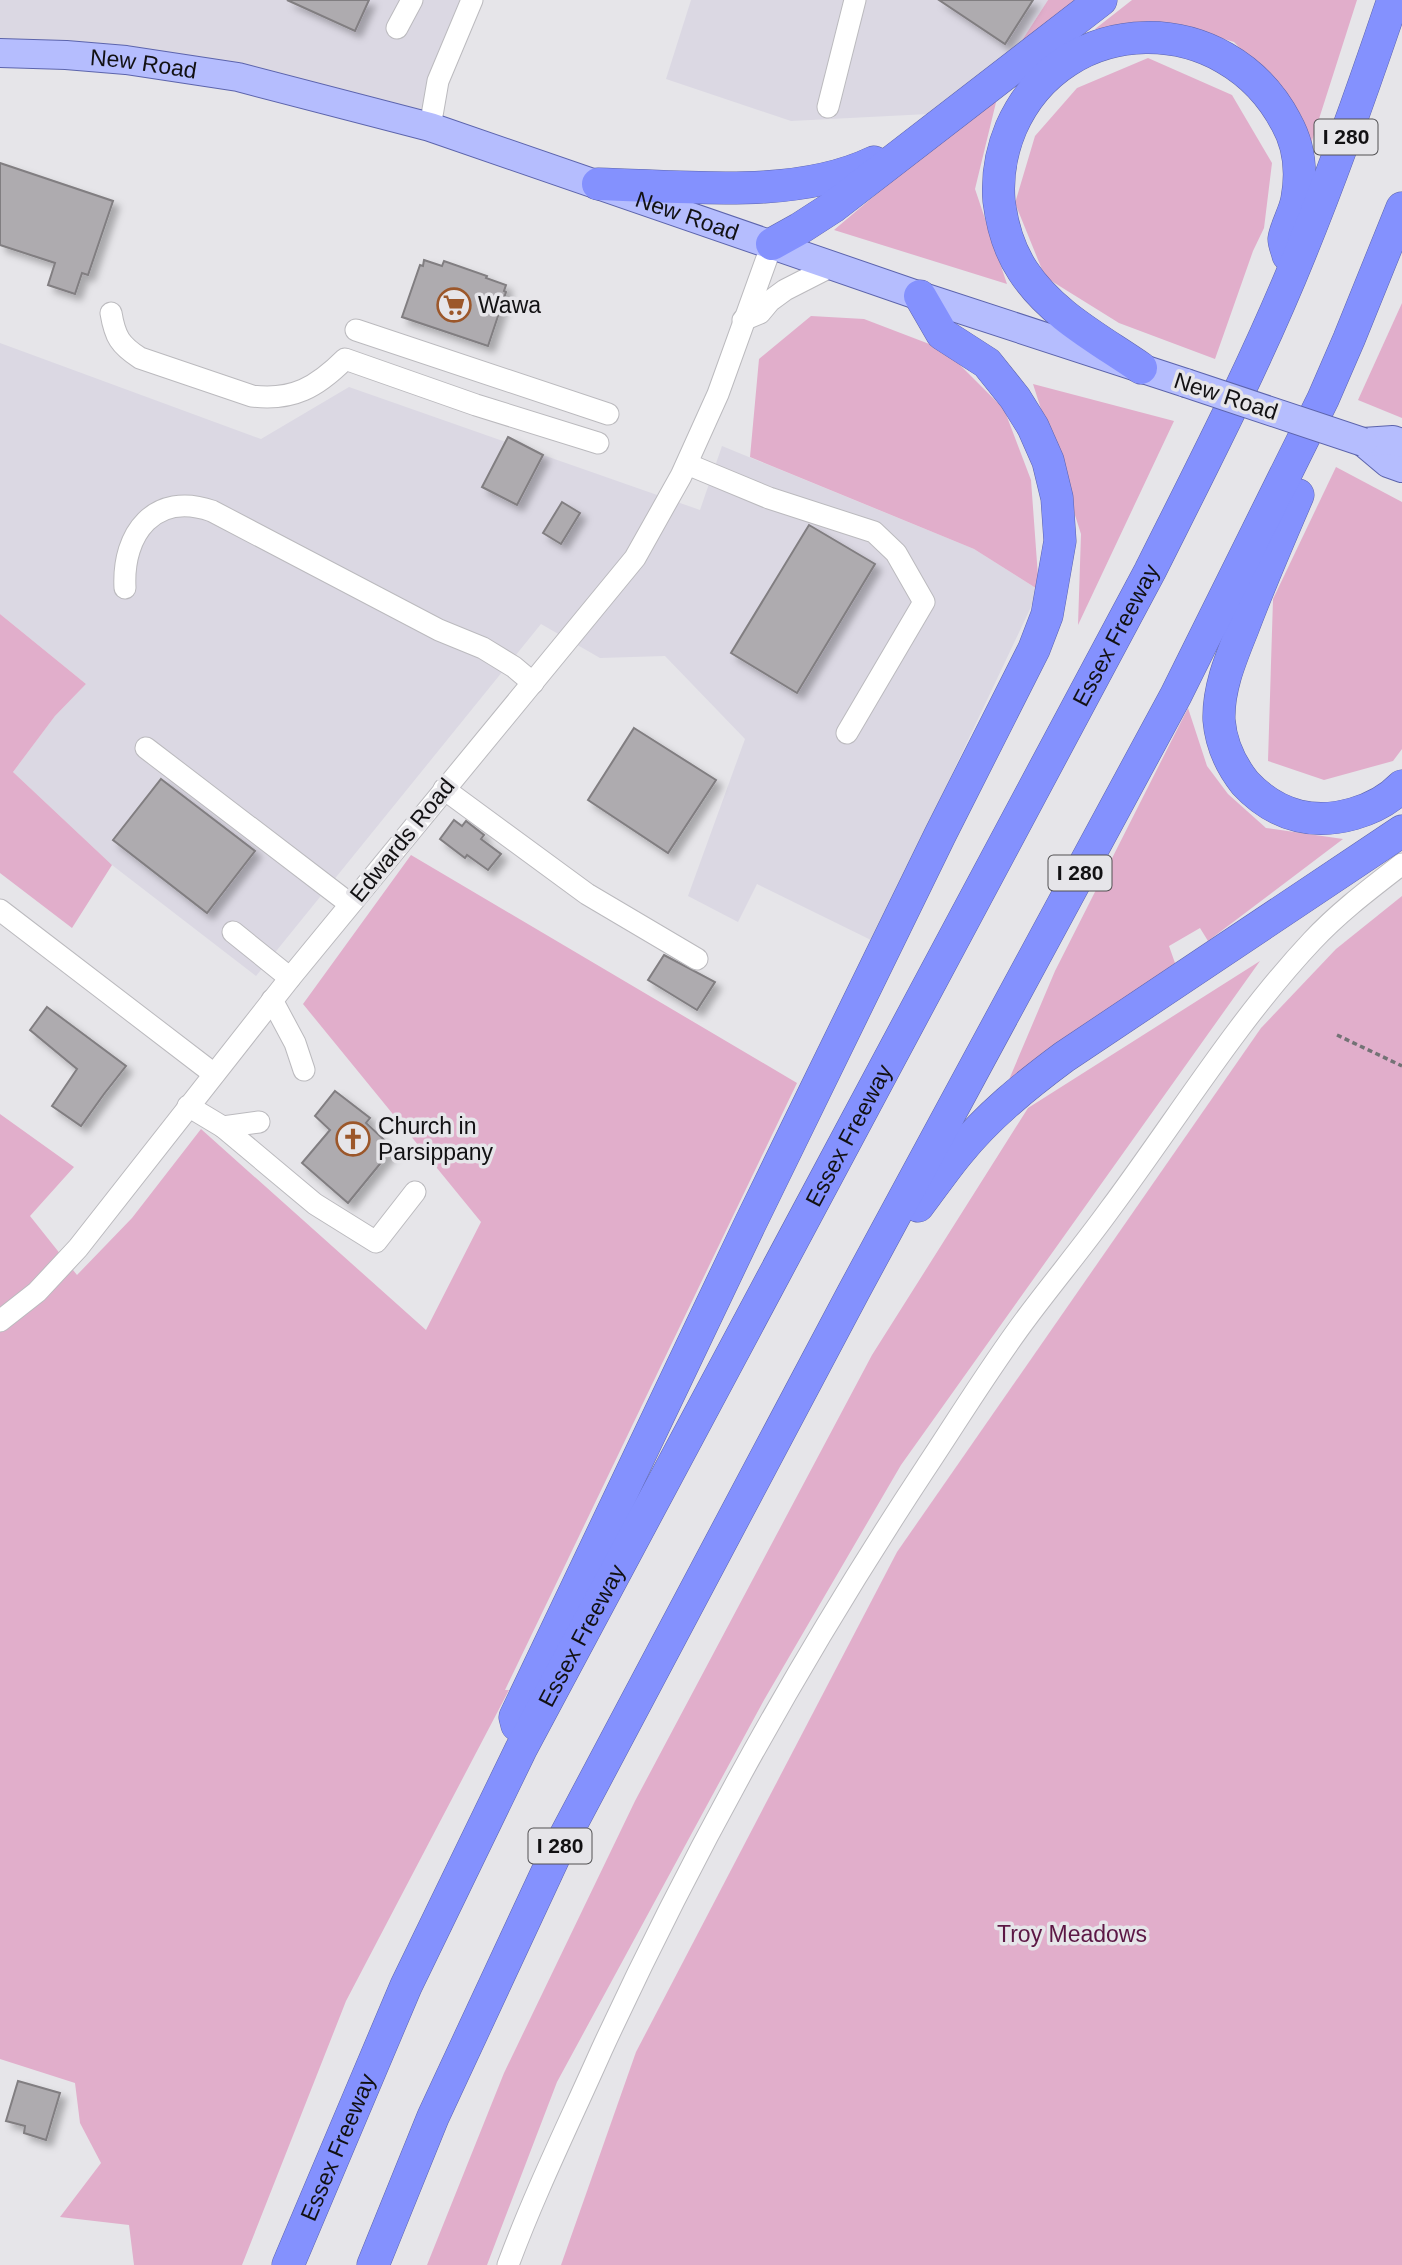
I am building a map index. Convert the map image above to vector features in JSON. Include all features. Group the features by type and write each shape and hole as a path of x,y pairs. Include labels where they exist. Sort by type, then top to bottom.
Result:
{"highway":[{"path":"772,244 832,207 1101,0"},
{"name":"Essex Freeway","path":"288,2265 406,1986 521,1749 1150,571 1222,426 1293,271 1345,139 1393,0"},
{"path":"1141,368 1063,315 1038,290 1022,270 1008,242 1001,218 998,187 1000,162 1007,138 1019,110 1038,85 1056,68 1082,52 1111,41 1158,37 1206,47 1233,62 1255,80 1271,98 1286,122 1297,148 1297,200 1284,240 1293,271"},
{"path":"598,184 729,187 813,182 862,168 931,131"},
{"name":"I 280","path":"373,2265 433,2116 555,1855 854,1291 1176,695 1298,450 1349,339 1402,208"},
{"path":"521,1749 515,1717 750,1224 1034,649 1047,615 1060,541 1057,498 1048,461 1033,427 1015,398 987,363 942,334 920,296"},
{"path":"1349,339 1357,364 1258,586 1221,693 1220,729 1226,755 1239,775 1254,792 1272,805 1292,814 1314,820 1343,816 1374,806 1402,786"},
{"path":"854,1291 958,1153 990,1118 1026,1086 1063,1057 1402,831"}],"main road":[{"name":"New Road","path":"0,53 125,60 238,77 430,127 920,296 1363,442 1388,463 1402,468"},
{"name":"New Road","path":"1363,442 1393,440 1402,443"}],"street":[{"path":"397,28 412,0"},
{"path":"430,127 438,81 472,0"},
{"path":"828,107 855,0"},
{"name":"Edwards Road","path":"0,1321 37,1292 78,1248 272,1000 635,558 687,464 718,394 772,244"},
{"path":"743,320 760,313 785,290 834,265"},
{"path":"111,313 117,337 126,349 140,358 252,396 278,397 301,391 317,384 345,359 476,405 598,443"},
{"path":"356,330 608,414"},
{"path":"687,464 769,498 874,532 889,546 906,571 924,602 847,733"},
{"path":"125,588 124,574 128,554 143,525 153,514 170,506 194,506 212,511 439,630 483,648 533,683"},
{"path":"146,748 350,904"},
{"path":"444,789 587,894 697,959"},
{"path":"508,2265 571,2117 671,1903 785,1695 878,1540 1028,1316 1111,1209 1199,1083 1252,1013 1315,938 1350,905 1402,864"},
{"path":"0,910 214,1074"},
{"path":"233,932 290,978"},
{"path":"272,1000 295,1043 303,1070"},
{"path":"188,1106 223,1127 315,1204 376,1242 415,1192"},
{"path":"223,1127 260,1122"}],"path":[{"path":"1338,1035 1402,1066"}],"shaded area":[{"path":"0,0 475,0 416,123 204,66 0,56"},
{"path":"691,0 1048,0 1019,45 928,114 791,121 666,79"},
{"path":"0,343 261,439 349,387 700,510 722,446 974,549 1039,590 873,941 757,884 738,922 688,896 745,739 665,656 600,658 541,624 256,976 112,865 13,772 55,716 86,684 0,614"}],"green space":[{"path":"1048,0 1075,0 1019,45"},
{"path":"1132,0 1357,0 1310,147 1284,94 1234,42 1180,26 1095,29"},
{"path":"1148,58 1232,95 1272,163 1264,228 1253,251 1215,359 1119,323 1045,277 1015,203 1035,136 1077,88"},
{"path":"999,90 975,189 1007,284 834,230"},
{"path":"1402,303 1402,418 1358,400"},
{"path":"811,316 864,319 945,350 1004,409 1031,480 1039,590 974,549 750,457 759,359"},
{"path":"1033,384 1174,421 1078,625 1081,534"},
{"path":"1336,467 1402,502 1402,749 1393,761 1324,780 1268,761 1273,599"},
{"path":"0,614 86,684 55,716 13,772 112,865 72,928 0,873"},
{"path":"1188,708 1207,766 1228,794 1266,828 1343,839 1208,941 1200,928 1169,946 1175,963 1008,1082 1055,971"},
{"path":"411,855 797,1083 505,1690 509,1690 346,2001 242,2265 134,2265 129,2225 60,2217 101,2163 80,2123 75,2083 0,2059 0,1114 74,1167 30,1216 77,1275 132,1218 201,1129 426,1330 481,1222 303,1004"},
{"name":"Troy Meadows","path":"1402,896 1402,2265 561,2265 636,2052 897,1552 1261,1028 1336,949"},
{"path":"1260,961 901,1465 764,1700 557,2082 487,2265 427,2265 504,2073 635,1801 872,1355 1028,1108"}],"building":[{"path":"287,0 369,0 355,31"},
{"path":"939,0 1033,0 1005,44"},
{"path":"0,163 113,201 88,275 82,273 75,294 48,285 55,263 0,245"},
{"name":"Wawa","path":"424,260 442,266 444,261 506,285 488,346 402,317"},
{"path":"508,437 543,455 517,505 482,487"},
{"path":"562,502 580,513 561,544 543,533"},
{"path":"809,525 875,564 797,693 731,653"},
{"path":"634,728 716,780 668,853 588,800"},
{"path":"161,779 255,851 207,913 113,840"},
{"path":"454,820 462,826 466,821 484,835 481,839 501,854 488,870 467,855 465,858 440,839"},
{"path":"664,955 715,982 697,1010 648,980"},
{"path":"47,1007 126,1066 81,1126 52,1106 77,1069 30,1030"},
{"name":"Church in Parsippany","path":"335,1091 370,1118 366,1123 393,1148 348,1203 302,1163 330,1130 315,1116"},
{"path":"18,2081 60,2093 46,2140 24,2133 25,2126 6,2121"}],"place":[{"name":"Wawa","path":"454,305"},
{"name":"Church in Parsippany","path":"353,1139"}]}
